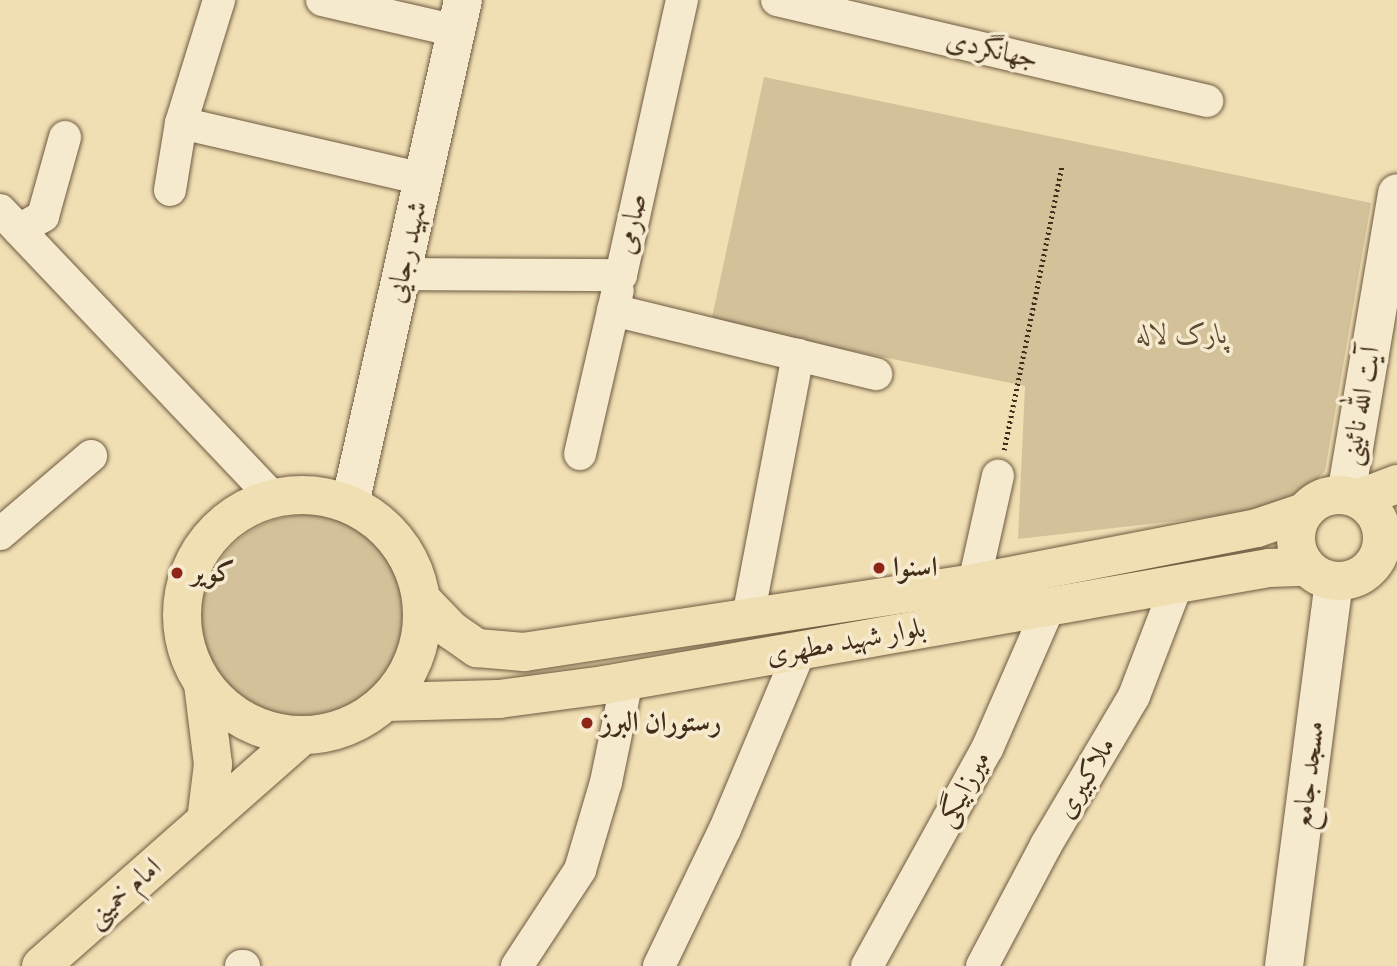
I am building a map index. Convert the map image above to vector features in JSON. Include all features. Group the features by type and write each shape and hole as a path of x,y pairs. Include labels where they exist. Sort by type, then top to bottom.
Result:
{"main road":[{"path":"1302,573 1294,539 1304,512 1323,498 1352,497 1397,484"},
{"path":"312,495 350,504 377,519 399,542 415,569 422,600 421,637 409,672 386,702 361,721 333,732 302,736 252,724 229,712 203,684 186,650 181,611 189,573 209,539 228,522 273,498 312,495"},
{"path":"1257,528 1272,548 1302,573 1364,575 1390,546 1380,520 1352,497"},
{"name":"بلوار شهید مطهری","path":"422,600 451,630 477,648 524,652 974,583 1257,528 1304,512"},
{"name":"بلوار شهید مطهری","path":"386,702 499,699 627,681 1177,584 1302,573"},
{"path":"203,684 213,764 206,821"},
{"name":"امام خمینی","path":"41,966 302,736"}],"street":[{"path":"170,190 181,123 219,0"},
{"path":"322,0 460,15"},
{"name":"صارمی","path":"402,274 621,275 682,0"},
{"name":"جهانگردی","path":"777,0 877,11 1207,101"},
{"name":"شهید رجایی","path":"350,504 460,15"},
{"path":"181,123 423,179"},
{"path":"9,220 43,216 65,137"},
{"name":"آیت الله نائینی","path":"1352,497 1397,192"},
{"path":"9,220 273,498"},
{"path":"580,454 621,275"},
{"path":"613,310 876,374"},
{"path":"748,617 799,355"},
{"path":"0,534 91,456"},
{"path":"974,583 998,476"},
{"name":"مسجد جامع","path":"1284,966 1302,573"},
{"name":"ملاکبیری","path":"982,966 1046,845 1134,696 1177,584"},
{"name":"میرزابیگی","path":"867,966 987,749 1049,607"},
{"path":"659,966 725,829 800,651"},
{"path":"517,966 580,870 606,782 627,681"}],"path":[{"path":"998,476 1062,166"}],"green space":[{"name":"پارک لاله","path":"764,77 1371,203 1325,471 1297,499 1246,513 1018,539 1025,386 711,322"},
{"path":"306,515 346,523 380,546 403,580 411,620 403,660 380,694 346,717 306,725 266,717 232,694 209,660 201,620 209,580 232,546 266,523"}],"place":[{"name":"اسنوا","path":"879,568"},
{"name":"کویر","path":"177,573"},
{"name":"رستوران البرز","path":"587,723"}]}
